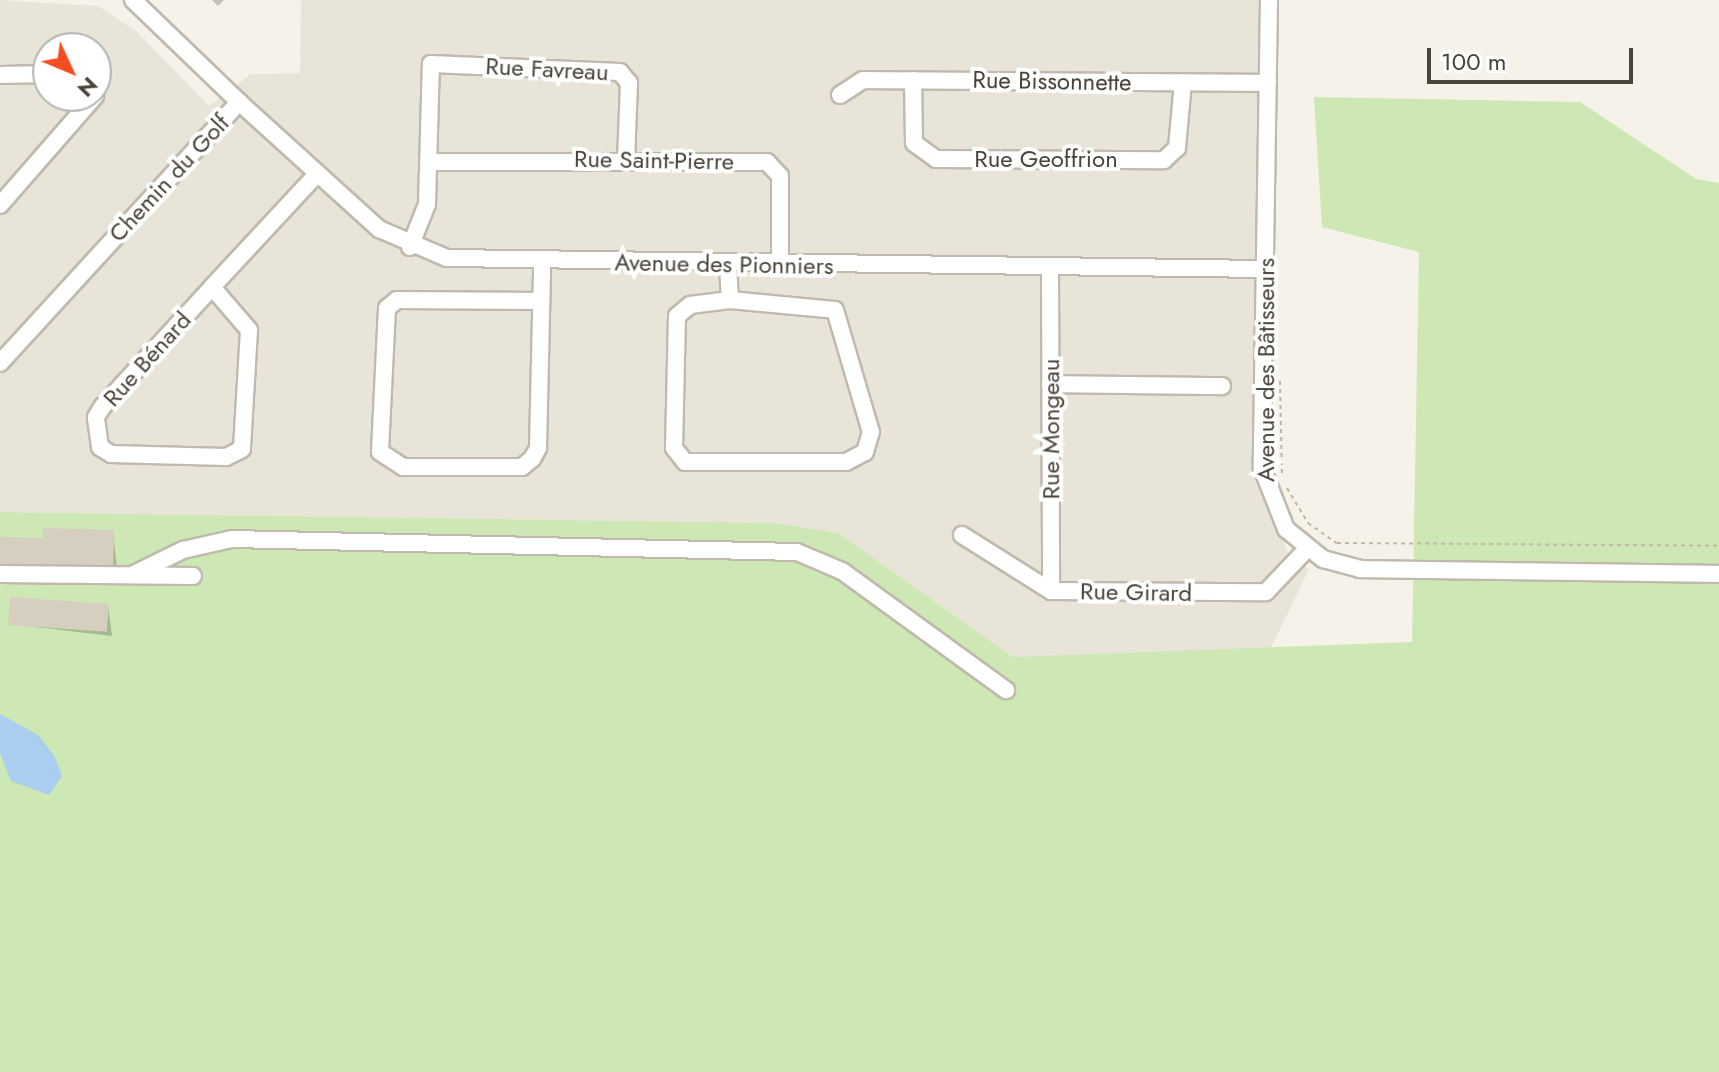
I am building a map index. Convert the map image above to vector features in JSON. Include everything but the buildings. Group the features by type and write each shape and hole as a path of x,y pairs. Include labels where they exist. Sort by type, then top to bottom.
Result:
{"street":[{"name":"Chemin du Golf","path":"0,363 239,102 133,0"},
{"name":"Avenue des Bâtisseurs","path":"1269,0 1263,478 1276,514 1307,549 1360,569 1719,574"},
{"name":"Rue Favreau","path":"432,162 431,64 620,72 629,83 626,160"},
{"path":"0,75 32,74"},
{"name":"Rue Bissonnette","path":"840,95 863,80 1268,83"},
{"name":"Rue Geoffrion","path":"913,80 914,143 936,159 1164,160 1177,148 1183,82"},
{"name":"Avenue des Pionniers","path":"239,102 316,175 410,247 457,260 1265,269"},
{"path":"1,201 81,112"},
{"name":"Rue Saint-Pierre","path":"432,162 626,160 773,165 781,180 780,265"},
{"path":"410,247 427,204 432,162"},
{"name":"Rue Bénard","path":"212,287 249,330 242,449 226,457 111,454 100,447 96,417 103,406 212,287 316,175"},
{"path":"541,301 397,300 387,308 380,452 403,467 522,467 532,459 541,301 542,262"},
{"path":"728,264 730,300"},
{"name":"Rue Mongeau","path":"1050,267 1051,591"},
{"path":"730,300 835,310 871,432 865,452 846,462 700,468 685,462 674,448 677,316 690,305 730,300"},
{"path":"1050,384 1222,386"},
{"name":"Rue Girard","path":"962,535 1051,591 1266,592 1307,549"},
{"path":"134,574 183,550 232,539 797,552 842,571 1006,690"},
{"path":"0,574 193,576"}],"path":[{"name":"Avenue des Bâtisseurs","path":"1280,379 1282,476 1308,523 1337,543 1719,546"}],"shaded area":[{"path":"0,0 98,6 137,32 209,106 251,74 300,73 301,0 1259,0 1253,468 1290,557 1309,569 1269,652 1013,657 838,533 775,523 0,512"}],"green space":[{"path":"1314,97 1580,102 1696,179 1719,183 1719,1072 0,1072 0,512 775,523 838,533 1013,657 1412,642 1419,252 1322,227"}],"water":[{"path":"0,714 38,735 55,757 62,776 49,795 11,781 0,753"}]}
